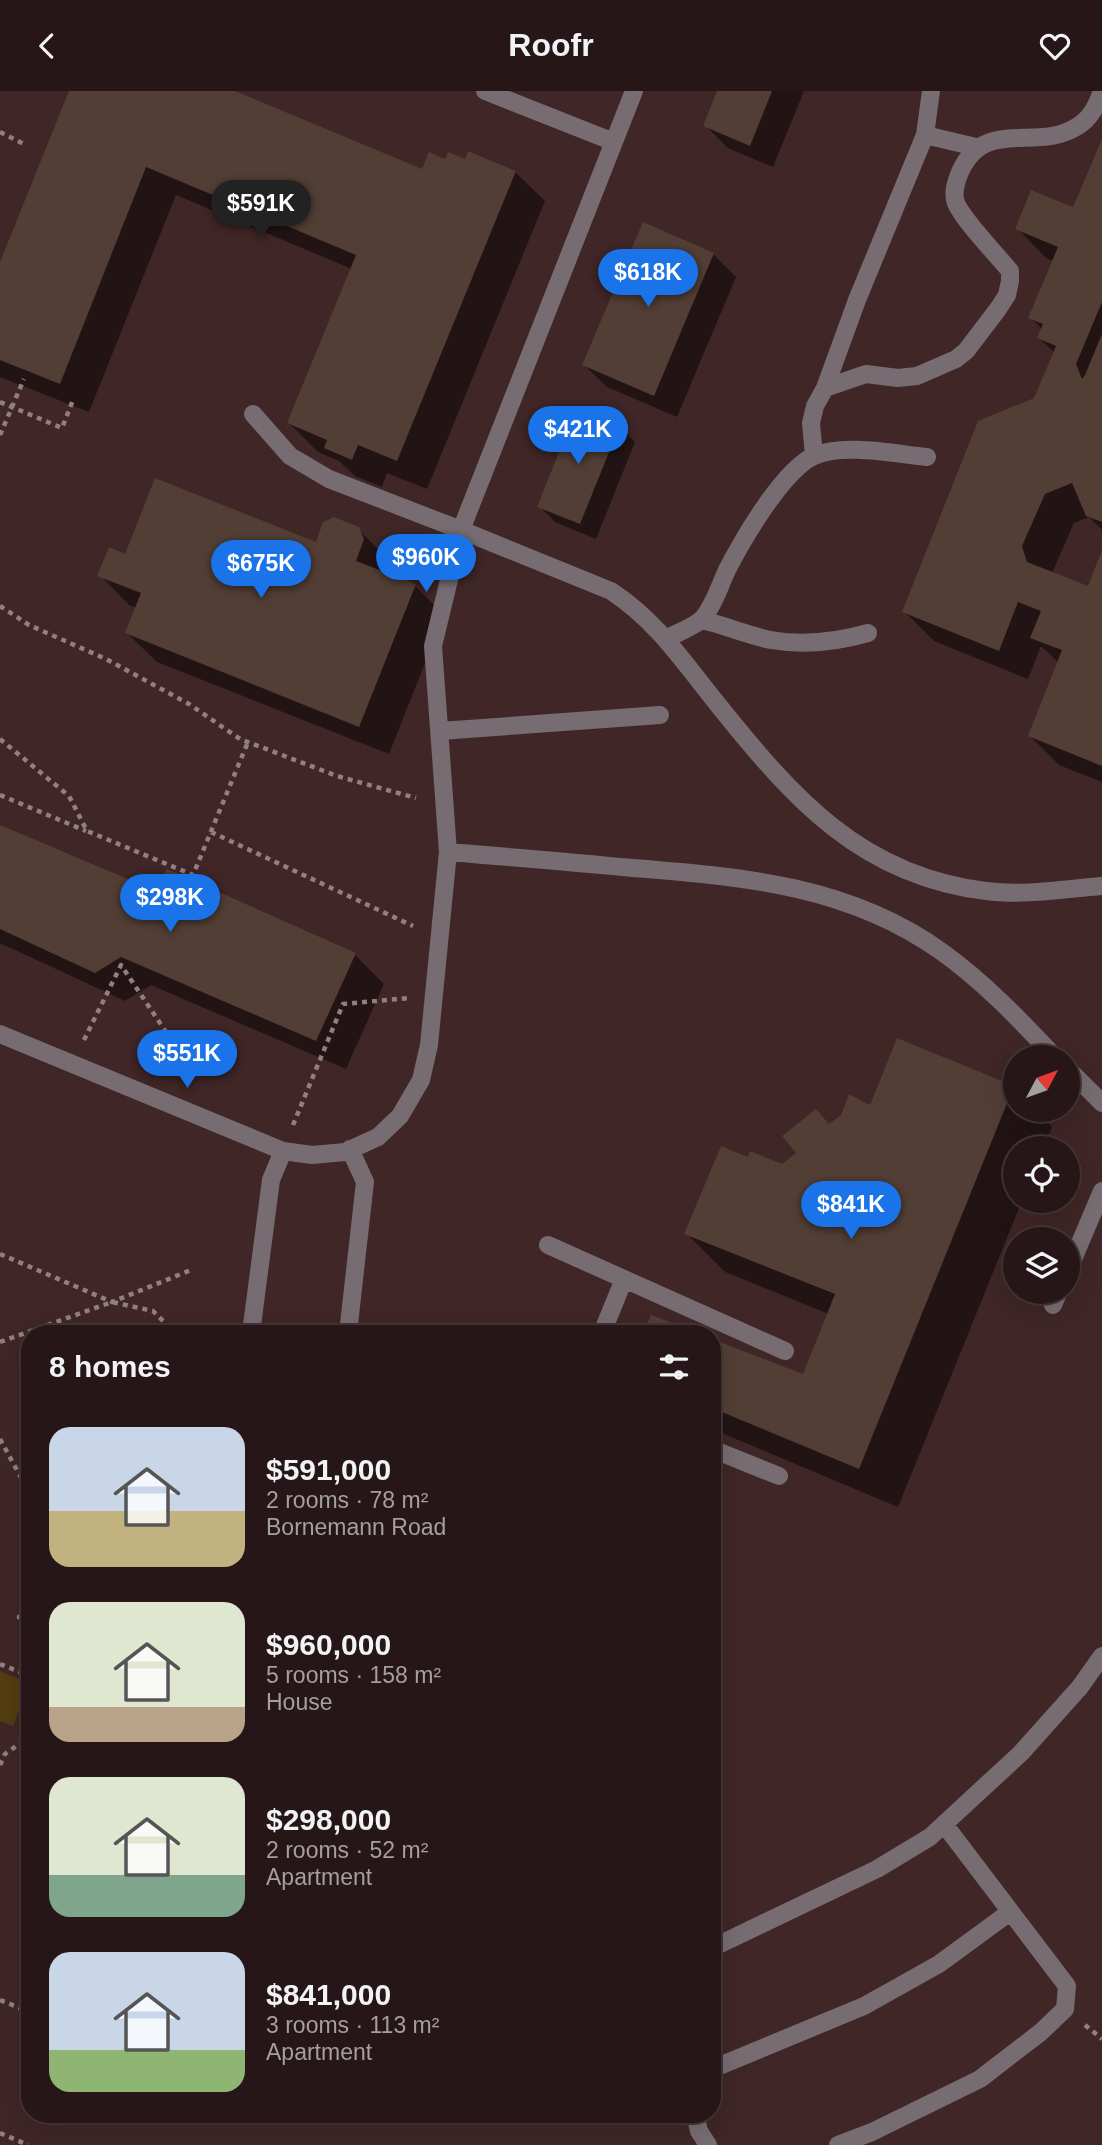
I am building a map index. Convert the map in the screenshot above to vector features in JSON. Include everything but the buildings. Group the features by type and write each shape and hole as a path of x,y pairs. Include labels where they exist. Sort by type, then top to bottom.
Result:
{"street":[{"path":"485,91 614,142"},
{"path":"0,1034 283,1151 312,1156 350,1149 378,1137 400,1116 421,1080 429,1045 448,852 433,646 461,530 634,91"},
{"path":"814,456 811,423 815,406 825,388 857,300 925,135 931,91"},
{"path":"825,388 866,374 898,378 917,376 947,364 967,351 1007,295 1010,281 1010,271 964,216 956,202 954,188 967,157 976,147 998,140 1047,137 1078,127 1089,117 1102,91"},
{"path":"925,135 976,147"},
{"path":"253,414 290,456 329,479 611,591 647,618 757,753 803,803 831,827 874,856 919,875 986,891 1014,893 1102,886"},
{"path":"666,639 702,619 731,564 779,487 814,456 842,451 872,451 927,457"},
{"path":"702,619 768,639 795,643 821,643 868,633"},
{"path":"440,731 660,715"},
{"path":"448,852 738,877 811,892 857,907 942,951 984,986 1043,1045"},
{"path":"1080,1081 1102,1103"},
{"path":"349,1325 365,1182 350,1149"},
{"path":"252,1325 271,1180 283,1151"},
{"path":"1080,1243 1102,1191"},
{"path":"548,1245 785,1351"},
{"path":"604,1325 624,1279"},
{"path":"721,1452 779,1476"},
{"path":"721,1944 877,1869 930,1837 1021,1753 1080,1687 1102,1656"},
{"path":"838,2145 872,2132 980,2079 1041,2032 1065,2009 1067,1986 944,1824"},
{"path":"721,2065 864,2007 939,1964 1010,1912"},
{"path":"697,2123 708,2145"}],"path":[{"path":"0,132 26,145"},
{"path":"0,435 24,379"},
{"path":"0,402 61,428 73,400"},
{"path":"0,606 29,625 106,659 177,698 248,742 337,776 445,805"},
{"path":"0,739 69,796 87,831"},
{"path":"0,795 193,875 248,742"},
{"path":"211,832 440,938"},
{"path":"72,1063 121,965 170,1038 146,1094"},
{"path":"283,1151 342,1004 434,996"},
{"path":"0,1254 112,1302 153,1311 167,1325"},
{"path":"48,1325 191,1270"},
{"path":"0,1342 21,1334"},
{"path":"0,1439 21,1478"},
{"path":"0,1664 21,1672"},
{"path":"0,1765 5,1754 21,1743"},
{"path":"0,2000 21,2008"},
{"path":"0,2133 28,2145"}],"shaded area":[{"path":"0,91 1102,91 1102,2145 0,2145"},
{"path":"0,1671 21,1680 21,1704 13,1726 0,1721"}]}
